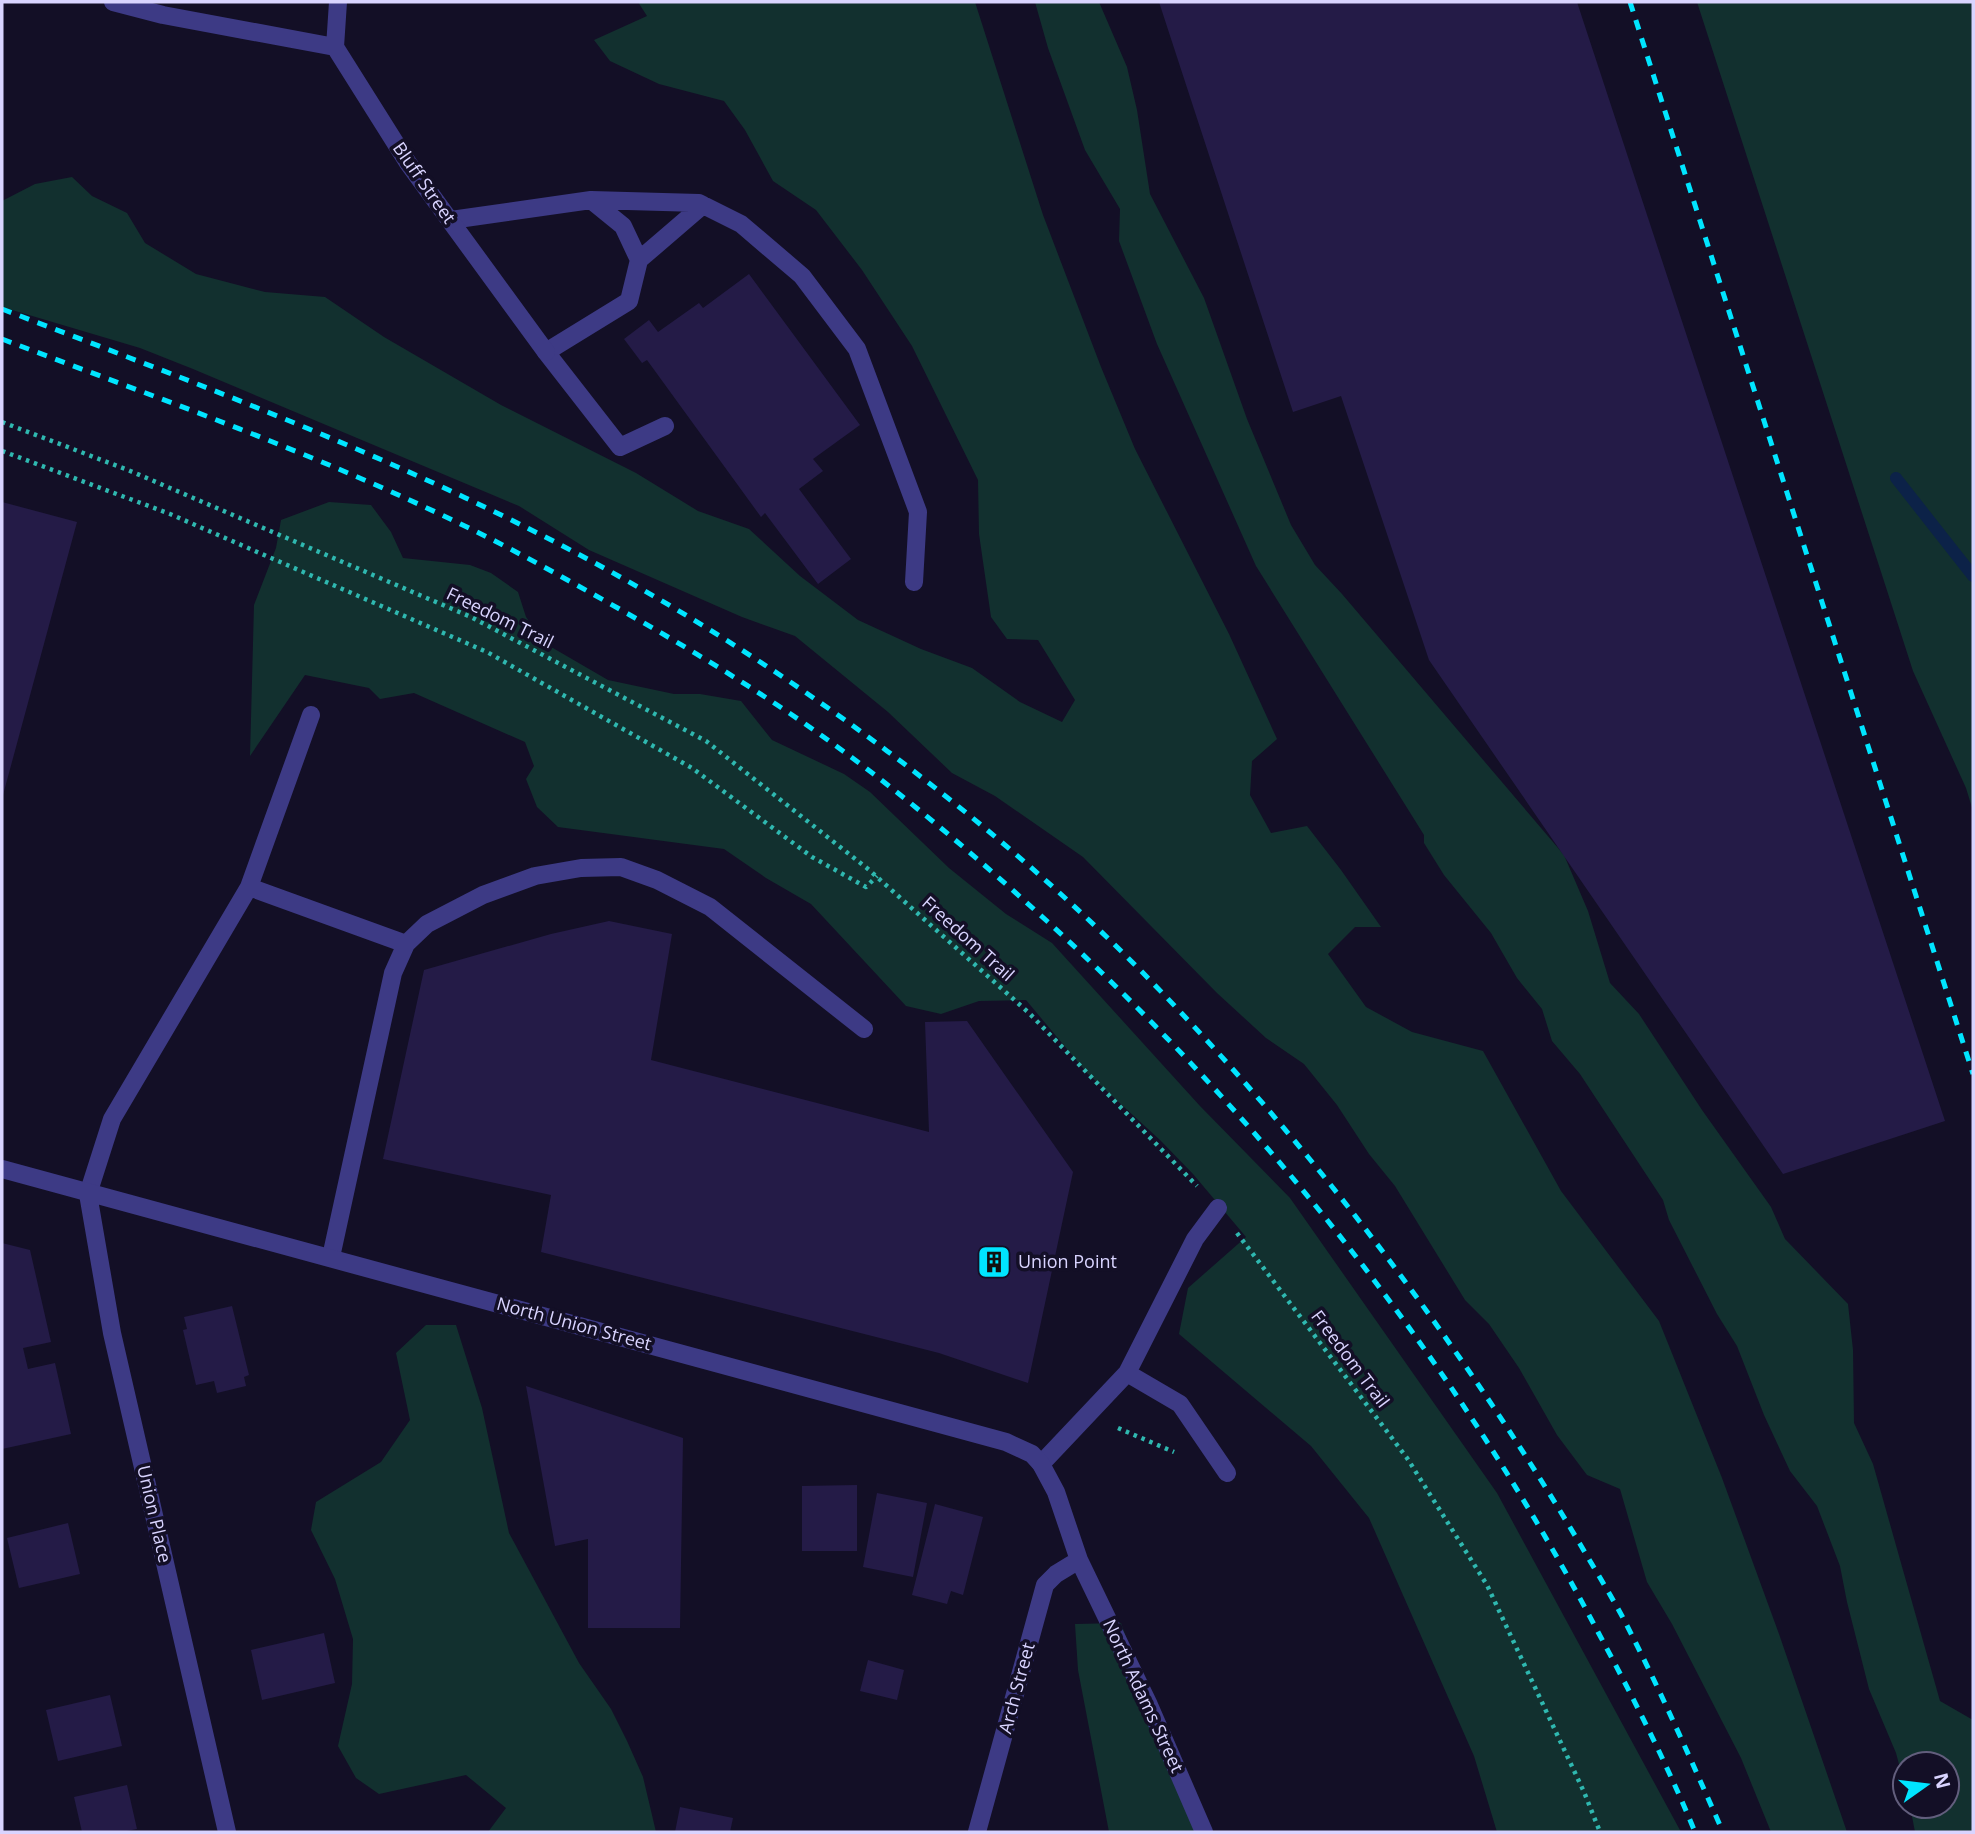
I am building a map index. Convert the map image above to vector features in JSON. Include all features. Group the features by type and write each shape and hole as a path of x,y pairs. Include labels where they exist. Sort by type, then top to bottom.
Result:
{"street":[{"path":"113,2 163,15 335,47 338,2"},
{"name":"Bluff Street","path":"335,47 408,163 546,352 620,447 664,426"},
{"path":"451,220 591,200 703,205 741,224 802,276 857,349 918,512 914,582"},
{"path":"591,200 623,226 639,260"},
{"path":"546,352 629,302 639,260 703,205"},
{"path":"88,1194 112,1119 249,887 310,715"},
{"path":"331,1257 393,973 406,944 427,924 483,895 535,876 581,868 621,867 657,880 710,907 864,1029"},
{"path":"249,887 406,944"},
{"name":"North Union Street","path":"2,1169 1006,1442 1032,1454 1041,1464 1056,1492 1079,1560"},
{"name":"Union Place","path":"88,1194 111,1333 227,1832"},
{"path":"1041,1464 1127,1373 1195,1240 1218,1208"},
{"path":"1127,1373 1180,1404 1227,1473"},
{"name":"Arch Street","path":"977,1832 1045,1585 1056,1574 1079,1560"},
{"name":"North Adams Street","path":"1079,1560 1149,1705 1204,1832"}],"path":[{"name":"Freedom Trail","path":"2,422 128,470 471,617 706,741 877,876 1029,1013 1218,1208 1407,1458 1487,1585 1600,1832"},
{"path":"2,451 170,514 487,652 692,768 812,857 866,887 877,876"},
{"path":"1127,1433 1157,1444"}],"green space":[{"path":"638,2 975,2 1043,215 1101,367 1135,449 1229,634 1277,739 1252,761 1250,795 1271,833 1307,826 1381,927 1355,927 1328,954 1366,1007 1412,1032 1483,1051 1561,1191 1659,1321 1722,1478 1847,1832 1771,1832 1741,1758 1672,1624 1647,1582 1620,1489 1587,1475 1557,1435 1519,1368 1489,1324 1465,1300 1395,1186 1304,1064 1266,1038 1217,993 1083,857 995,796 952,773 888,712 795,636 742,617 589,550 519,506 193,369 140,348 2,307 2,201 35,184 72,177 92,196 127,213 145,243 196,274 265,292 325,297 384,337 501,405 636,473 698,511 749,529 800,576 858,620 921,649 972,668 1020,702 1062,722 1075,700 1038,640 1007,639 991,617 979,534 978,480 912,346 862,270 816,210 773,181 745,130 724,101 659,84 610,61 594,40 647,16"},
{"path":"1035,2 1099,2 1127,67 1137,110 1150,194 1204,298 1247,419 1291,525 1315,565 1564,855 1588,911 1610,983 1639,1014 1702,1110 1771,1207 1785,1239 1848,1304 1853,1350 1854,1423 1873,1464 1940,1701 1973,1720 1973,1832 1915,1832 1913,1820 1961,1820 1961,1750 1895,1750 1869,1689 1840,1566 1817,1506 1790,1471 1737,1346 1717,1314 1669,1220 1663,1200 1580,1074 1552,1041 1542,1009 1517,978 1491,933 1444,875 1424,843 1424,835 1256,566 1157,344 1119,241 1120,209 1085,150 1048,48"},
{"path":"1697,2 1973,2 1973,811 1966,788 1913,671"},
{"path":"329,502 371,505 391,532 403,558 470,565 491,573 518,592 526,617 546,644 608,680 674,694 700,694 741,701 772,740 844,774 870,792 949,868 1006,914 1052,943 1200,1106 1290,1198 1497,1493 1681,1832 1497,1832 1474,1756 1369,1518 1311,1446 1179,1334 1188,1288 1246,1237 1193,1174 1087,1073 1026,1000 979,1001 941,1014 906,1006 811,904 724,849 558,827 537,807 526,779 534,766 525,742 414,693 380,699 369,688 305,675 250,756 254,605 276,548 281,520"},
{"path":"426,1325 456,1325 482,1408 509,1533 579,1663 611,1709 627,1741 643,1777 656,1832 488,1832 506,1808 466,1775 379,1794 356,1778 338,1746 352,1684 353,1639 335,1579 311,1530 316,1502 381,1462 410,1420 396,1353"},
{"path":"1121,1623 1196,1832 1109,1832 1078,1670 1075,1624"}],"building":[{"path":"1159,2 1577,2 1945,1121 1783,1174 1429,660 1341,396 1293,412"},
{"path":"749,274 860,425 813,459 823,471 799,489 851,559 818,584 765,513 761,517 647,360 642,363 624,339 649,320 658,332 699,303 703,308"},
{"path":"2,502 77,522 3,795 2,795"},
{"path":"609,921 672,934 651,1060 929,1132 925,1022 967,1021 1073,1172 1028,1383 939,1353 541,1252 551,1195 383,1159 424,970 551,934"},
{"path":"2,1243 30,1250 51,1342 23,1348 28,1369 55,1363 71,1434 2,1449"},
{"path":"232,1306 249,1375 244,1377 246,1386 217,1393 214,1381 196,1385 183,1330 187,1329 184,1317"},
{"path":"526,1386 683,1438 680,1628 588,1628 588,1539 555,1546"},
{"path":"857,1485 857,1551 802,1551 802,1486"},
{"path":"877,1493 927,1503 913,1577 863,1567"},
{"path":"935,1504 983,1517 963,1595 951,1591 947,1604 912,1595"},
{"path":"68,1523 80,1574 19,1588 7,1538"},
{"path":"324,1633 335,1683 262,1700 251,1650"},
{"path":"868,1660 904,1670 897,1700 860,1691"},
{"path":"110,1695 122,1746 58,1761 46,1710"},
{"path":"127,1785 137,1829 122,1832 82,1832 74,1797"},
{"path":"680,1807 733,1818 730,1832 675,1832"}],"waterway":[{"path":"1896,478 1973,576"}],"railway":[{"path":"1630,2 1973,1074"},
{"path":"2,309 383,460 458,494 604,568 676,609 820,702 890,753 1024,861 1146,976 1228,1063 1343,1200 1467,1368 1565,1518 1612,1598 1662,1697 1723,1832"},
{"path":"2,339 357,477 495,541 562,577 700,656 800,720 888,785 996,875 1130,1000 1208,1082 1283,1166 1354,1254 1421,1344 1543,1533 1637,1706 1695,1832"}],"place":[{"name":"Union Point","path":"994,1262"}]}
